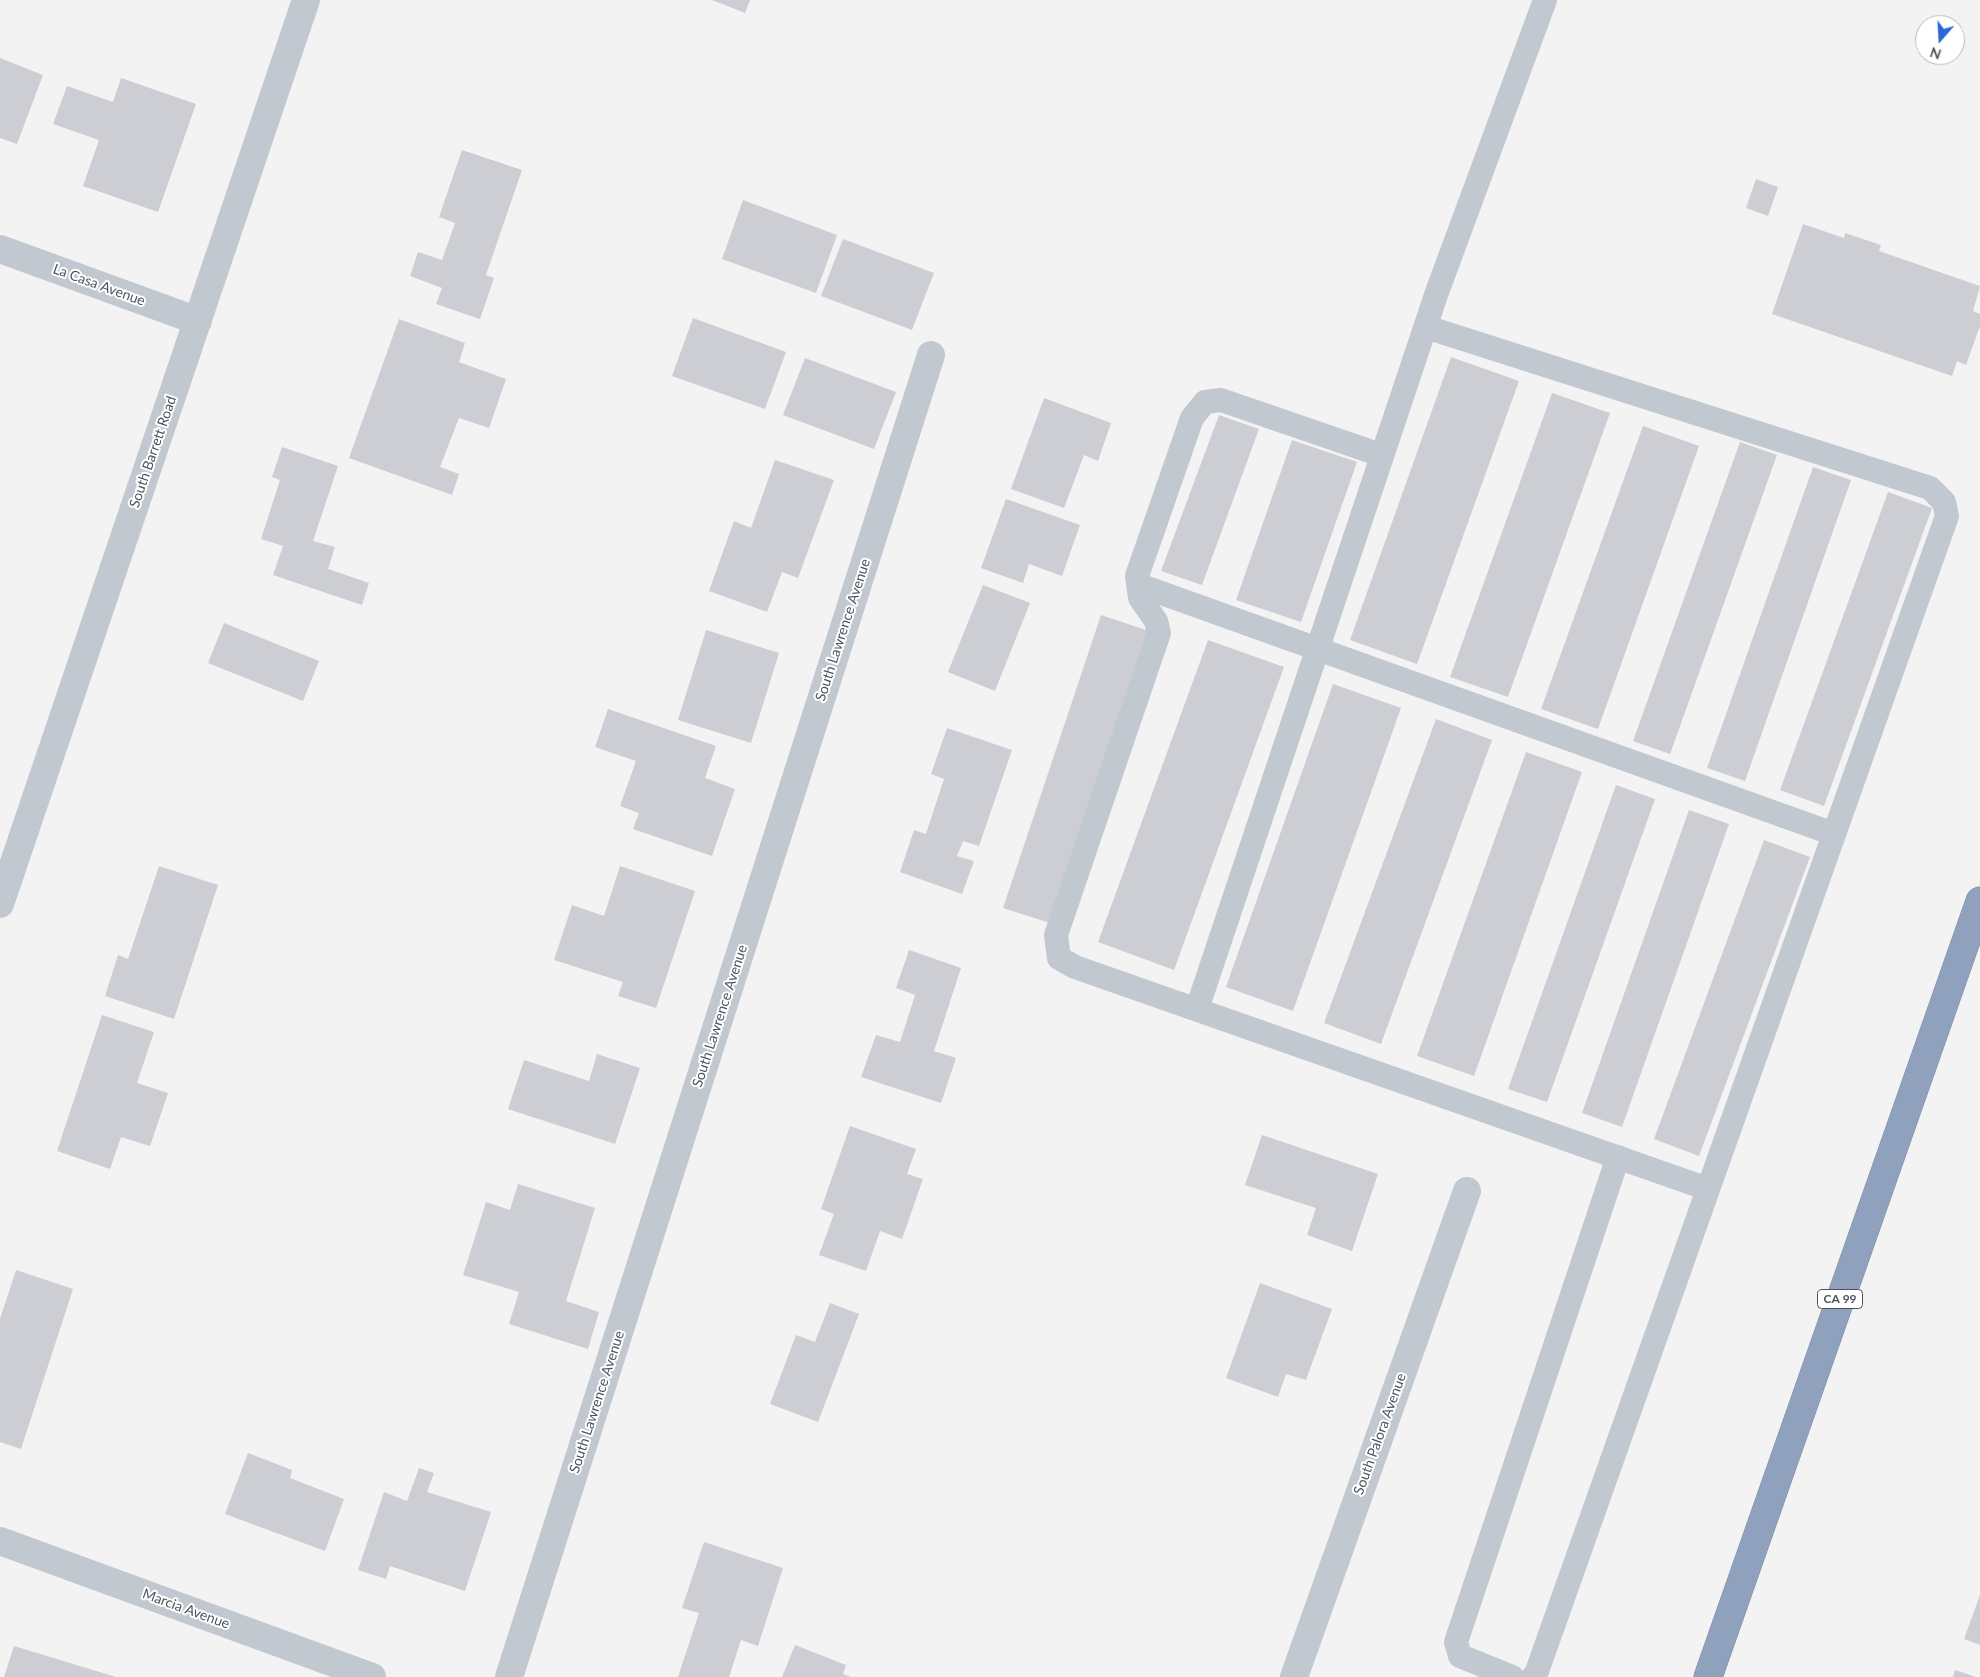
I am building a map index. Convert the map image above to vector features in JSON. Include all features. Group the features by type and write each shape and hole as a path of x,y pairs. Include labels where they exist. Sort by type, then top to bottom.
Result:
{"highway":[{"name":"CA 99","path":"1708,1677 1980,901"}],"street":[{"name":"South Barrett Road","path":"0,904 11,836 198,321 306,0"},
{"name":"La Casa Avenue","path":"0,249 198,321"},
{"name":"South Lawrence Avenue","path":"509,1677 931,355"},
{"name":"South Palora Avenue","path":"1294,1677 1466,1191"},
{"name":"Marcia Avenue","path":"0,1541 372,1677"}],"lane":[{"path":"1197,1009 1381,455 1545,0"},
{"path":"1426,327 1930,488 1944,502 1947,516 1540,1664 1533,1677"},
{"path":"1381,455 1221,400 1204,402 1192,418 1137,576 1140,598 1156,621 1159,633 1056,935 1059,958 1075,967 1708,1189"},
{"path":"1138,585 1834,834"},
{"path":"1512,1677 1460,1656 1456,1642 1618,1157"}],"building":[{"path":"712,0 750,0 745,13"},
{"path":"0,58 43,75 17,144 0,138"},
{"path":"121,78 196,104 158,212 83,186 99,140 53,124 67,86 113,102"},
{"path":"462,150 522,170 486,275 494,278 480,319 436,304 442,288 410,276 418,252 442,260 455,223 439,217"},
{"path":"1756,179 1778,187 1768,216 1746,208"},
{"path":"743,200 837,235 816,293 722,259"},
{"path":"1803,224 1844,238 1845,233 1881,245 1879,251 1980,286 1973,311 1980,314 1980,326 1966,365 1957,361 1952,376 1772,314"},
{"path":"843,239 934,273 912,330 821,296"},
{"path":"693,318 786,352 765,409 672,376"},
{"path":"399,319 465,343 459,362 506,379 489,428 459,418 440,467 459,474 452,495 349,458"},
{"path":"1451,357 1519,381 1417,664 1350,640"},
{"path":"805,358 896,392 874,449 783,415"},
{"path":"1552,393 1610,413 1508,697 1450,677"},
{"path":"1044,398 1111,423 1098,461 1084,455 1064,508 1011,489"},
{"path":"1219,415 1259,429 1202,585 1161,571"},
{"path":"1643,426 1699,446 1598,729 1541,709"},
{"path":"1292,440 1357,462 1301,622 1236,600"},
{"path":"1740,442 1777,455 1670,754 1633,741"},
{"path":"282,447 338,466 313,541 335,547 328,569 369,583 362,605 273,575 283,546 261,539 280,480 272,477"},
{"path":"775,460 834,480 798,578 782,572 767,612 709,591 734,521 751,528"},
{"path":"1813,467 1851,480 1745,781 1707,768"},
{"path":"1888,492 1932,508 1824,806 1780,790"},
{"path":"1006,499 1080,525 1062,576 1029,564 1023,583 981,568"},
{"path":"983,585 1030,603 995,691 948,672"},
{"path":"1101,615 1149,631 1050,923 1003,908"},
{"path":"224,623 319,661 303,701 208,663"},
{"path":"706,630 779,653 751,743 678,720"},
{"path":"1208,640 1284,667 1174,970 1098,942"},
{"path":"1333,684 1401,708 1293,1011 1226,987"},
{"path":"608,709 716,746 705,778 735,789 712,856 633,829 639,813 620,806 636,761 595,747"},
{"path":"1436,719 1492,740 1381,1044 1324,1023"},
{"path":"947,728 1012,750 979,846 963,841 957,856 974,861 962,894 900,872 914,830 926,834 944,779 931,774"},
{"path":"1526,752 1582,772 1474,1076 1417,1056"},
{"path":"1616,785 1655,799 1547,1102 1508,1089"},
{"path":"1689,810 1729,824 1622,1127 1582,1113"},
{"path":"1764,840 1810,857 1699,1156 1654,1139"},
{"path":"159,866 218,885 174,1019 105,996 118,955 128,959"},
{"path":"620,866 695,891 656,1008 618,996 623,982 554,960 572,905 604,916"},
{"path":"909,950 961,968 934,1051 956,1058 941,1103 861,1077 876,1035 900,1042 915,995 896,988"},
{"path":"102,1015 154,1032 137,1083 168,1093 150,1146 121,1137 110,1169 57,1151"},
{"path":"597,1054 640,1068 615,1144 508,1109 524,1060 589,1081"},
{"path":"850,1126 916,1149 907,1174 923,1179 902,1239 880,1231 866,1271 819,1255 834,1214 821,1209"},
{"path":"1262,1135 1378,1174 1352,1251 1307,1235 1316,1208 1245,1185"},
{"path":"518,1184 595,1208 566,1301 599,1312 588,1349 509,1324 519,1292 463,1275 486,1202 510,1210"},
{"path":"16,1270 73,1289 21,1449 0,1442 0,1319"},
{"path":"1260,1283 1332,1309 1306,1380 1286,1374 1278,1397 1226,1378"},
{"path":"830,1303 859,1314 818,1422 770,1404 796,1335 815,1342"},
{"path":"248,1453 292,1470 290,1478 344,1499 325,1551 225,1514"},
{"path":"419,1468 434,1473 427,1492 491,1512 465,1591 390,1566 386,1579 358,1570 384,1492 407,1501"},
{"path":"704,1542 783,1568 758,1646 741,1640 729,1677 678,1677 699,1613 682,1608"},
{"path":"1980,1595 1980,1645 1964,1639"},
{"path":"795,1645 846,1665 843,1674 851,1677 782,1677"},
{"path":"14,1646 116,1677 4,1677"},
{"path":"1955,1670 1976,1677 1953,1677"}]}
